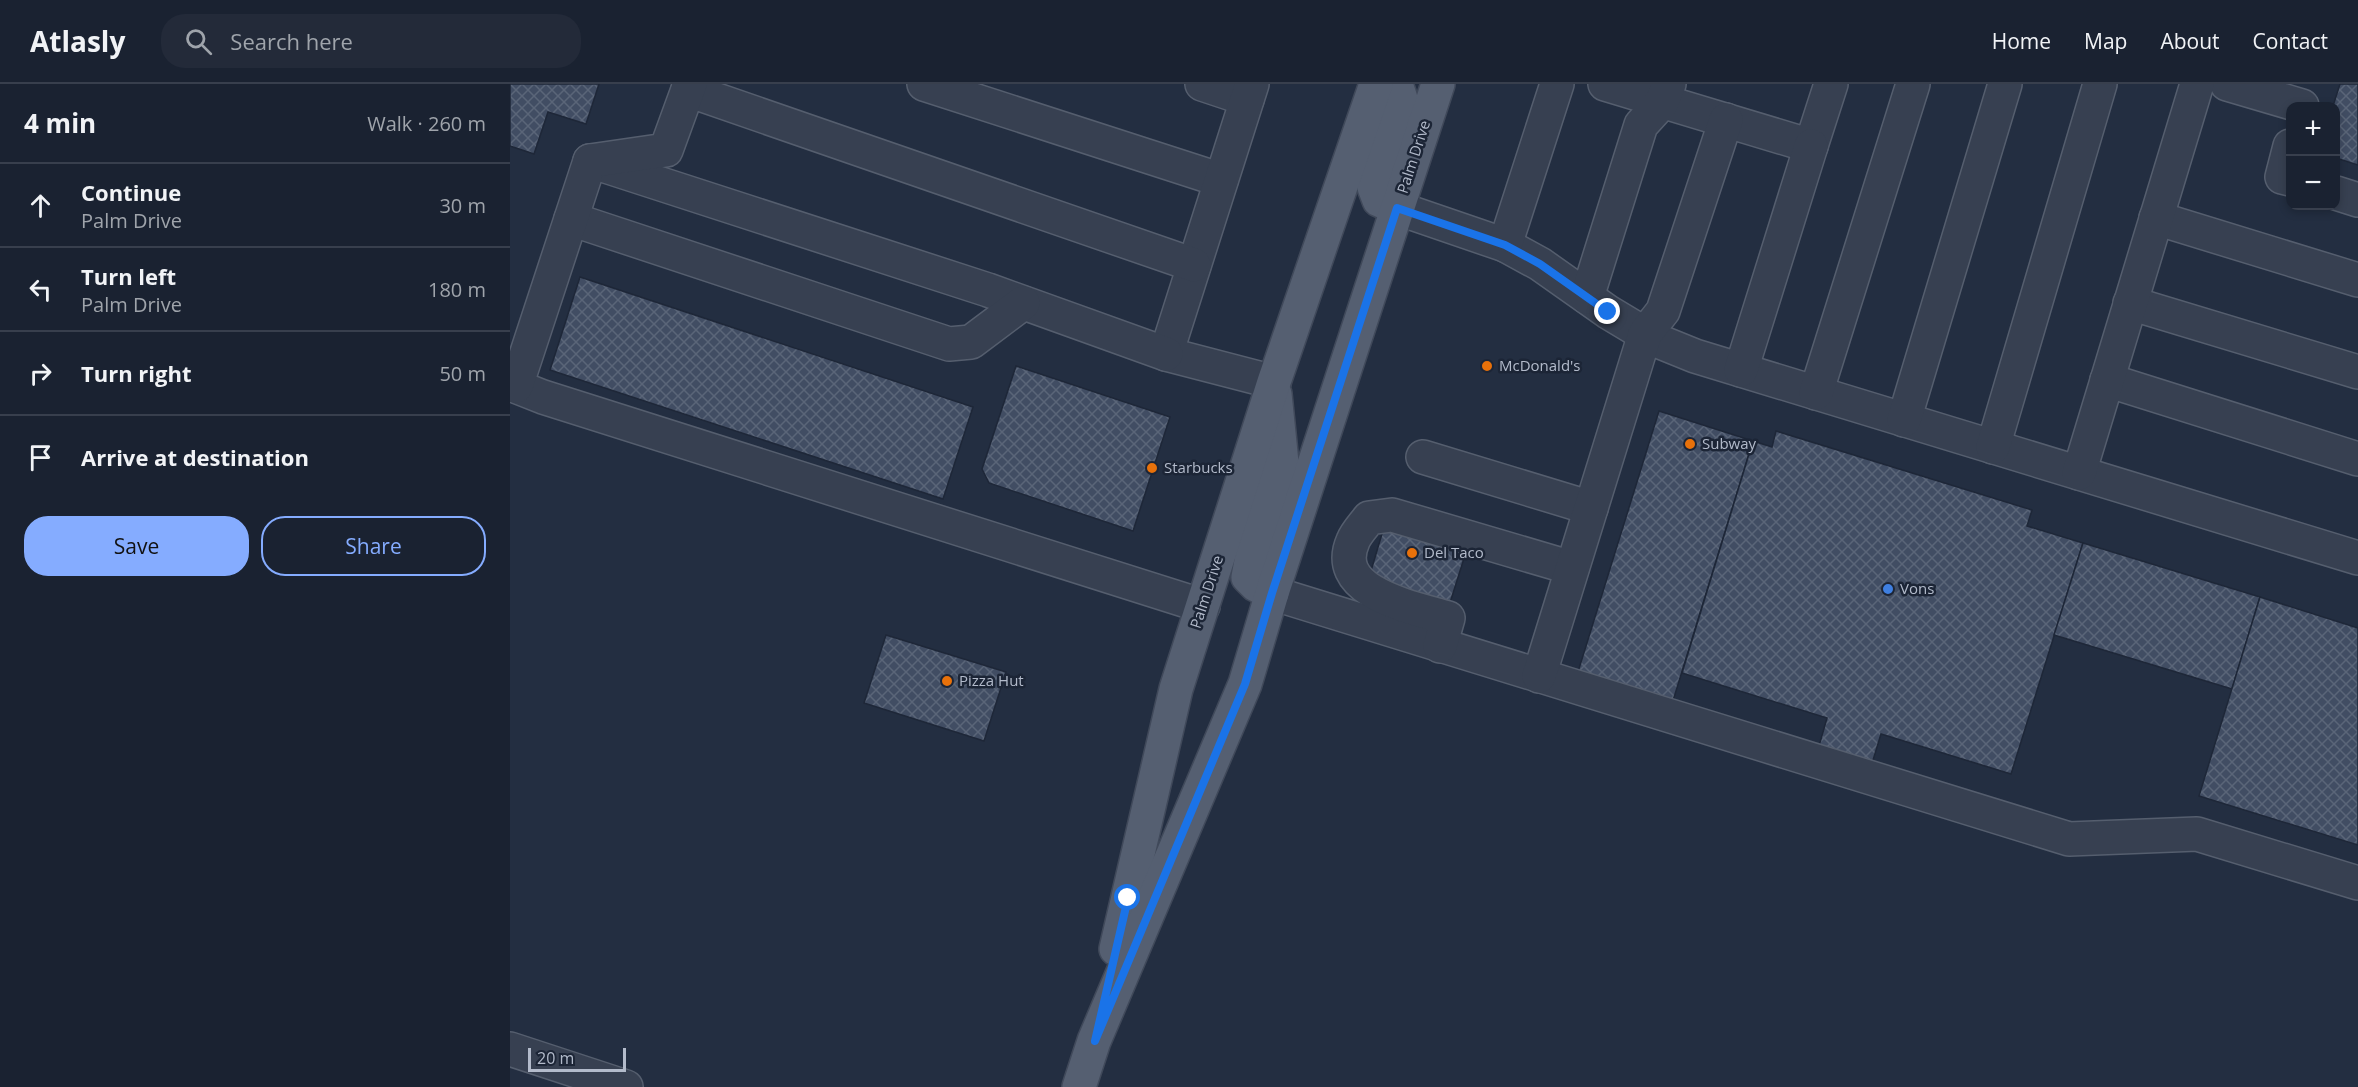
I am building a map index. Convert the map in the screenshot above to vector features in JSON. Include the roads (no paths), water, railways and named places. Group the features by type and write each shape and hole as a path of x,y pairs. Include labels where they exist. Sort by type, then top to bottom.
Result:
{"main road":[{"name":"Palm Drive","path":"1095,1041 1176,689 1274,382 1376,84"},
{"path":"1396,84 1401,99 1380,160 1374,187 1379,200 1397,208"},
{"name":"Palm Drive","path":"1079,1087 1095,1041 1245,684 1272,593 1438,84"},
{"path":"1272,593 1256,585 1248,577 1252,556 1282,463 1274,382"}],"lane":[{"path":"924,84 1221,180"},
{"path":"1166,354 1249,91 1202,84"},
{"path":"1505,245 1557,84"},
{"path":"1605,84 1666,93 1726,120 1811,146"},
{"path":"1741,370 1831,84"},
{"path":"1816,393 1913,84"},
{"path":"1904,420 2005,84"},
{"path":"1993,447 2100,84"},
{"path":"2079,473 2197,84"},
{"path":"2227,84 2288,102"},
{"path":"590,161 666,150 689,87 1194,265"},
{"path":"1587,297 1641,124 1666,93"},
{"path":"1539,676 1645,334 1663,311 1726,120"},
{"path":"590,161 1023,303 1166,354 1274,382"},
{"path":"590,161 513,385 555,401 1203,606"},
{"path":"2286,162 2282,177 2286,178"},
{"path":"2340,194 2358,200"},
{"path":"1397,208 1505,245 1540,264 1645,334 1695,356 2358,558"},
{"path":"2156,218 2358,279"},
{"path":"571,219 949,344 971,342 1023,303"},
{"path":"2130,303 2358,372"},
{"path":"2107,380 2358,459"},
{"path":"1423,457 1590,508"},
{"path":"1440,645 1449,618 1385,598 1359,583 1349,566 1352,542 1369,518 1392,515 1572,568"},
{"path":"1272,593 2069,840 2197,834 2358,884"},
{"path":"510,1049 626,1087"}],"place":[{"name":"McDonald's","path":"1487,366"},
{"name":"Subway","path":"1690,444"},
{"name":"Starbucks","path":"1152,468"},
{"name":"Del Taco","path":"1412,553"},
{"name":"Vons","path":"1888,589"},
{"name":"Pizza Hut","path":"947,681"}]}
